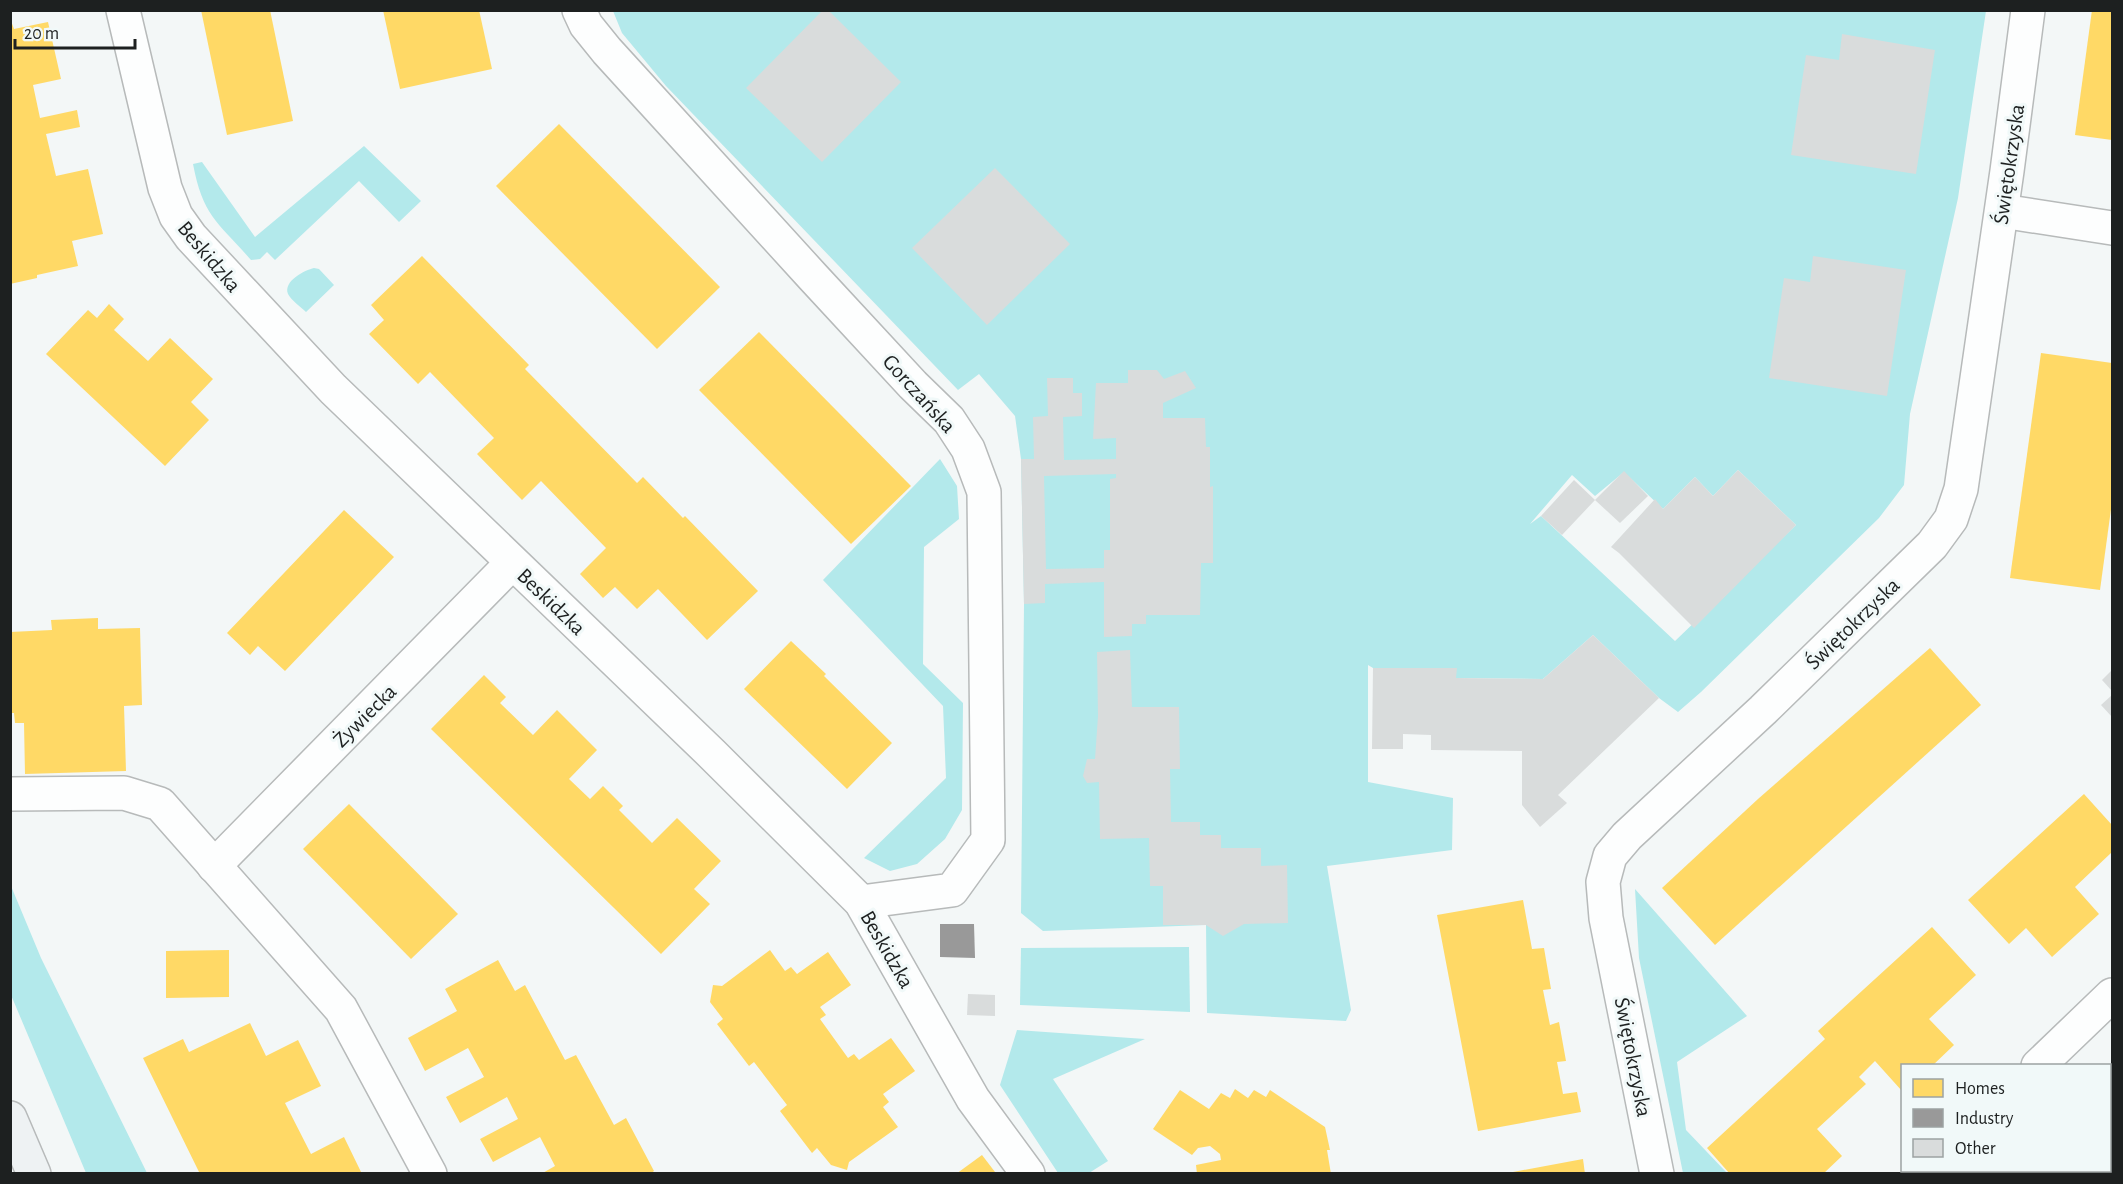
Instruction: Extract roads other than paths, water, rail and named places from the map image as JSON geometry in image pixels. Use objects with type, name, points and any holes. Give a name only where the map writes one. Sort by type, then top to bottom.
[{"type":"street","name":"Beskidzka","points":[[123,10],[165,188],[176,216],[191,237],[333,389],[712,754],[861,902],[973,1099],[1028,1173]]},
{"type":"street","name":"Gorczańska","points":[[579,10],[586,25],[608,51],[828,294],[949,420],[968,449],[984,492],[988,840],[952,890],[861,902]]},
{"type":"street","name":"Świętokrzyska","points":[[1657,1173],[1606,918],[1603,882],[1610,856],[1627,836],[1763,710],[1932,545],[1951,519],[1961,489],[2028,10]]},
{"type":"street","points":[[2001,211],[2112,228]]},
{"type":"street","name":"Żywiecka","points":[[214,866],[512,563]]},
{"type":"street","points":[[10,794],[124,793],[160,804],[341,1009],[430,1173]]},
{"type":"street","points":[[2039,1064],[2112,995]]},
{"type":"street","points":[[10,1118],[34,1173]]}]
